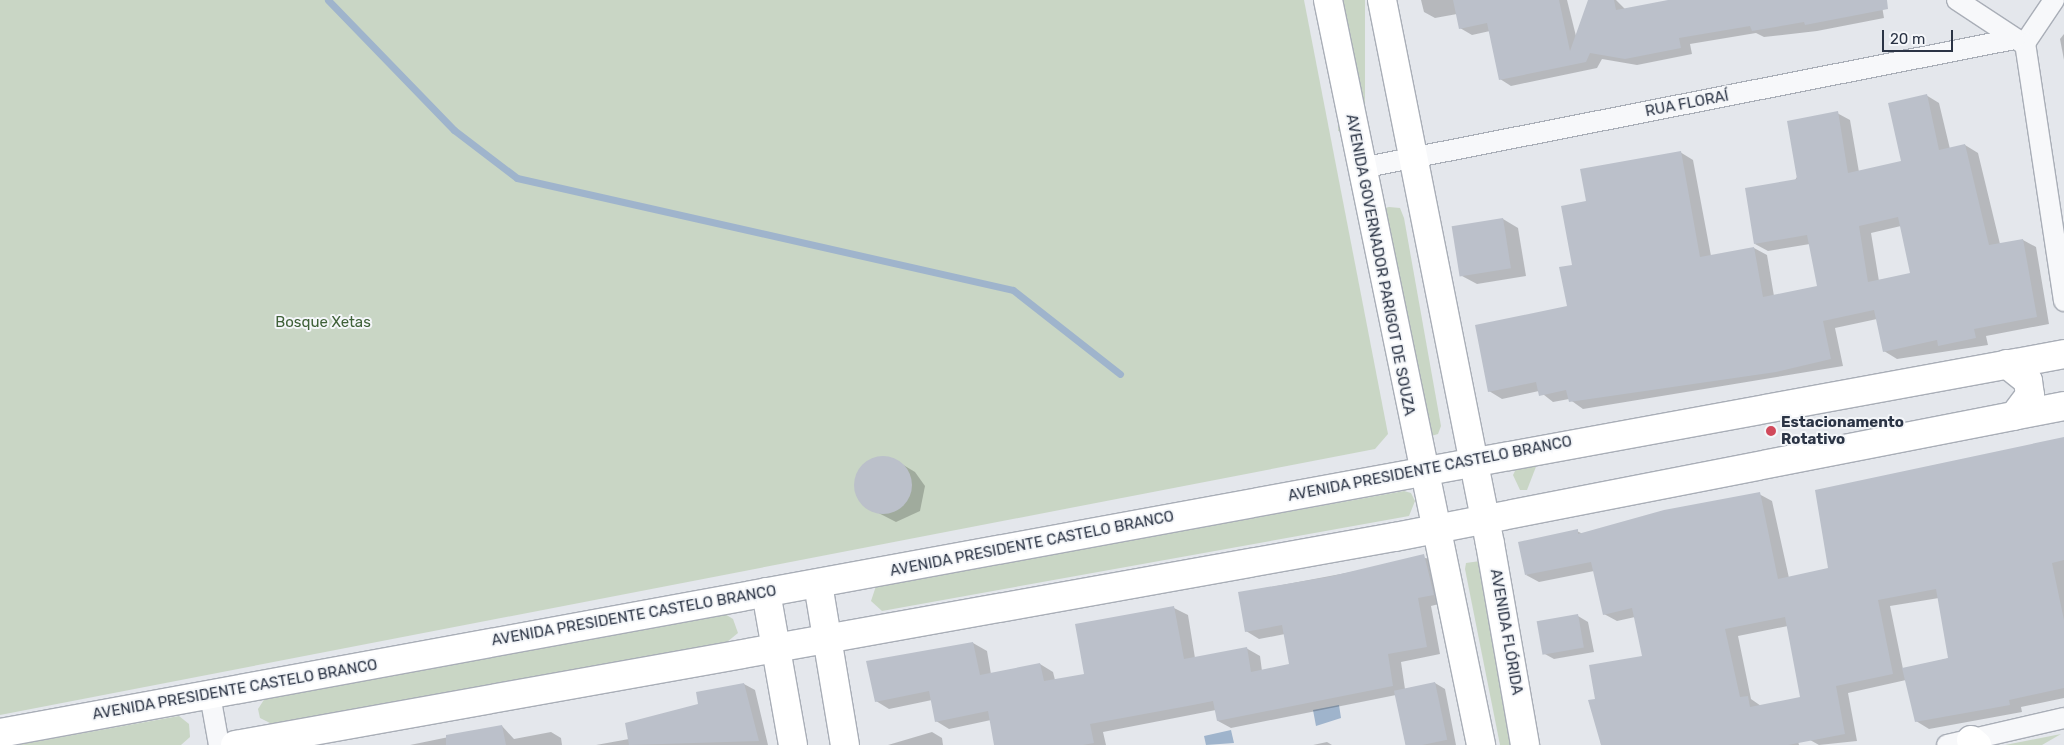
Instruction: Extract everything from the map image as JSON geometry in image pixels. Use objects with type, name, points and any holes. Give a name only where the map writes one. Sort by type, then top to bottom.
[{"type":"main road","name":"AVENIDA GOVERNADOR PARIGOT DE SOUZA","points":[[1328,0],[1434,529]]},
{"type":"main road","points":[[1382,0],[1485,519]]},
{"type":"main road","name":"AVENIDA PRESIDENTE CASTELO BRANCO","points":[[0,734],[766,592],[818,584],[1422,470],[2064,354]]},
{"type":"main road","points":[[2007,364],[2028,381],[2030,395],[2014,416]]},
{"type":"main road","points":[[235,745],[1434,529],[2064,406]]},
{"type":"main road","name":"AVENIDA FLÓRIDA","points":[[1485,519],[1525,745]]},
{"type":"main road","points":[[1434,529],[1481,745]]},
{"type":"main road","points":[[818,584],[845,745]]},
{"type":"main road","points":[[766,592],[774,649],[793,745]]},
{"type":"street","points":[[1957,0],[2020,41],[2064,301]]},
{"type":"street","points":[[2020,41],[2054,0]]},
{"type":"street","name":"RUA FLORAÍ","points":[[1361,168],[2020,41]]},
{"type":"street","points":[[210,694],[219,745]]},
{"type":"street","points":[[1965,743],[2064,718]]},
{"type":"green space","name":"Bosque Xetas","points":[[0,0],[1304,0],[1388,434],[1375,449],[0,715]]},
{"type":"green space","points":[[1338,0],[1365,0],[1365,131],[1338,131]]},
{"type":"green space","points":[[1389,207],[1400,208],[1404,218],[1441,426],[1438,434],[1428,437],[1381,209]]},
{"type":"green space","points":[[1539,459],[1527,490],[1520,490],[1513,475],[1518,465]]},
{"type":"green space","points":[[1404,491],[1411,493],[1415,501],[1409,516],[882,611],[871,601],[876,586]]},
{"type":"green space","points":[[1480,561],[1519,745],[1500,745],[1465,569],[1466,563]]},
{"type":"green space","points":[[725,614],[733,619],[738,633],[727,642],[276,726],[260,718],[258,709],[267,695]]},
{"type":"green space","points":[[179,716],[189,724],[190,737],[181,745],[17,745]]},
{"type":"green space","points":[[2061,734],[2042,745],[2005,745]]},
{"type":"water","points":[[1339,705],[1341,718],[1316,726],[1313,710]]},
{"type":"water","points":[[1231,730],[1234,743],[1206,745],[1204,736]]},
{"type":"building","points":[[1453,0],[1559,0],[1570,51],[1588,0],[1614,0],[1616,10],[1668,0],[1887,0],[1888,9],[1805,25],[1804,22],[1752,31],[1750,26],[1679,38],[1681,48],[1625,59],[1590,53],[1586,62],[1499,80],[1487,23],[1459,29]]},
{"type":"building","points":[[1927,94],[1939,150],[1965,144],[1989,245],[2023,239],[2037,317],[1974,329],[1976,338],[1938,346],[1937,340],[1883,352],[1874,310],[1823,321],[1831,359],[1776,372],[1569,402],[1566,390],[1539,396],[1536,382],[1488,392],[1475,325],[1567,306],[1559,267],[1572,265],[1561,206],[1586,201],[1580,169],[1681,151],[1700,257],[1754,247],[1763,297],[1817,286],[1807,235],[1754,244],[1745,188],[1797,179],[1787,121],[1838,111],[1848,173],[1901,161],[1888,103]],"holes":[[[1898,217],[1910,273],[1868,282],[1859,226]]]},
{"type":"building","points":[[1503,218],[1511,268],[1460,277],[1452,226]]},
{"type":"building","points":[[2064,437],[2064,560],[2052,563],[2064,620],[2064,688],[2009,700],[2010,705],[1915,722],[1902,668],[1948,658],[1936,589],[1878,600],[1893,674],[1836,686],[1845,734],[1788,745],[1601,745],[1588,700],[1595,699],[1589,665],[1642,656],[1632,608],[1603,615],[1591,562],[1525,575],[1518,542],[1578,529],[1578,534],[1664,510],[1760,492],[1778,579],[1828,568],[1815,490]],"holes":[[[1785,617],[1800,697],[1750,707],[1748,696],[1740,697],[1725,629]]]},
{"type":"building","points":[[883,456],[894,458],[907,469],[912,485],[910,496],[899,509],[883,514],[872,512],[859,501],[854,485],[856,474],[867,461]]},
{"type":"building","points":[[1424,554],[1434,595],[1418,598],[1427,647],[1388,654],[1393,686],[1217,721],[1213,701],[1090,724],[1094,743],[1083,745],[994,745],[988,711],[935,722],[929,691],[875,702],[866,661],[973,642],[980,675],[1040,663],[1044,681],[1084,674],[1075,624],[1174,606],[1184,659],[1247,647],[1251,672],[1289,664],[1282,625],[1245,632],[1238,592],[1328,577]]},
{"type":"building","points":[[1578,614],[1584,647],[1543,655],[1537,621]]},
{"type":"building","points":[[1435,682],[1447,740],[1422,745],[1405,745],[1394,691]]},
{"type":"building","points":[[744,683],[759,741],[629,745],[625,723],[698,704],[696,692]]},
{"type":"building","points":[[502,725],[506,745],[446,745],[446,735]]},
{"type":"waterway","points":[[328,0],[454,130],[517,178],[1013,290],[1120,374]]},
{"type":"place","name":"Estacionamento Rotativo","points":[[1771,431]]}]
